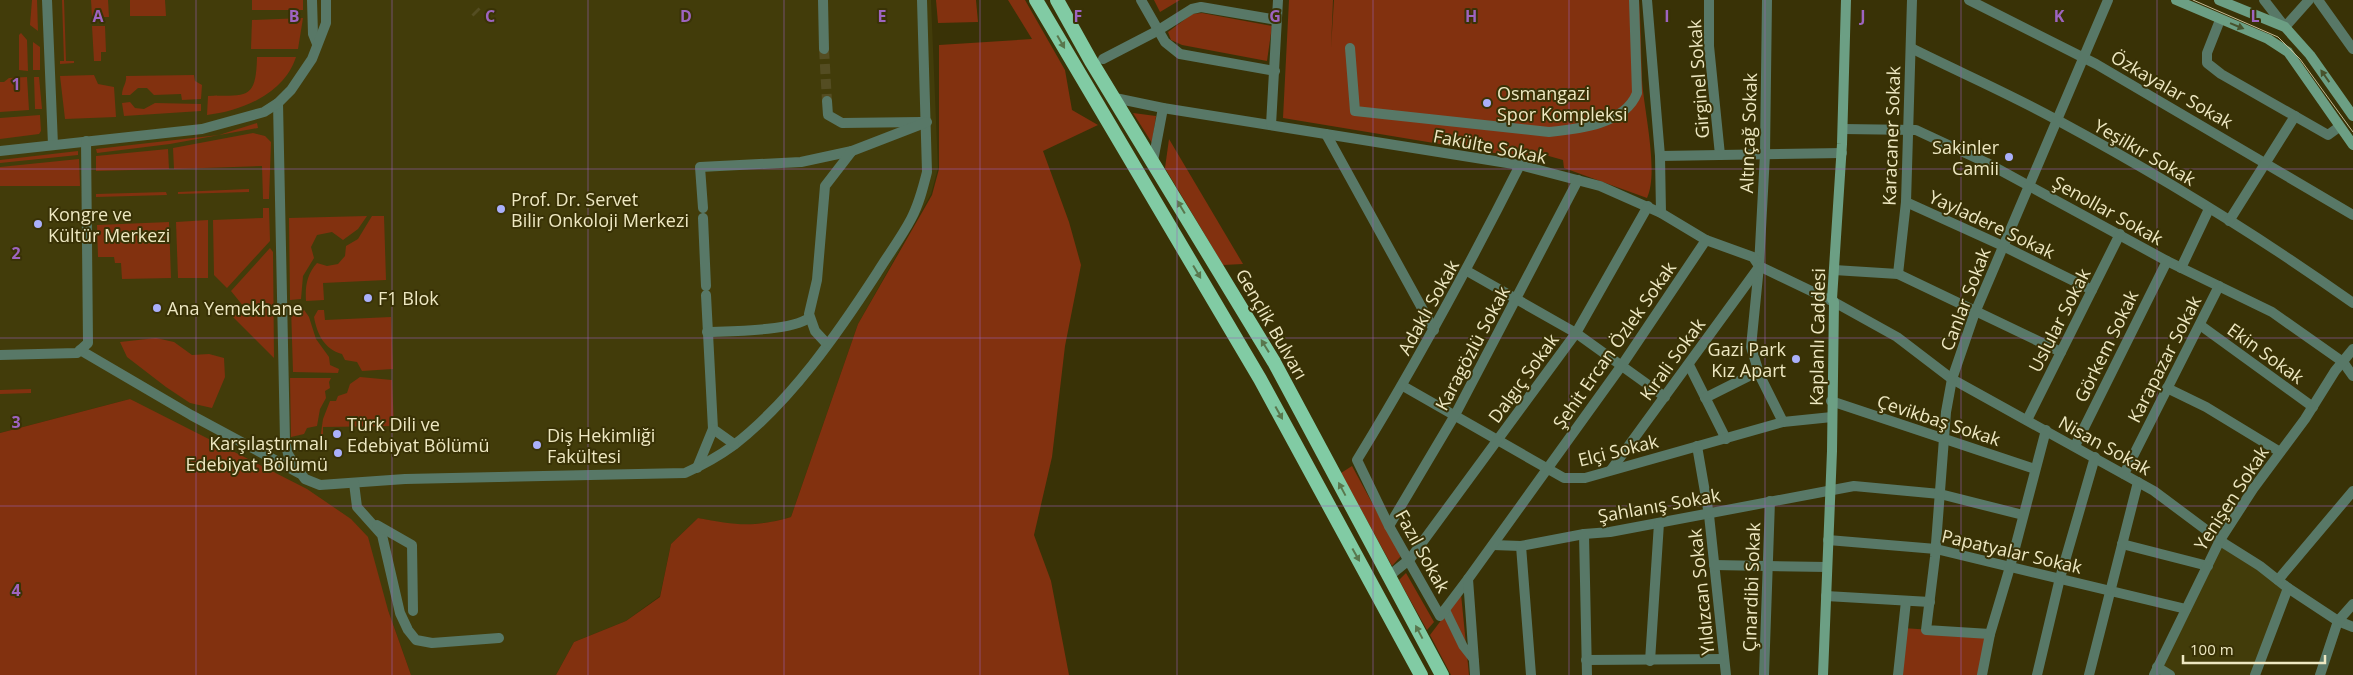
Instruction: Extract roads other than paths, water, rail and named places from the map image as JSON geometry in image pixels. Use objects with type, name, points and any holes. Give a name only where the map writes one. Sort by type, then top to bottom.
[{"type":"highway","points":[[1036,0],[1260,379],[1421,675]]},
{"type":"highway","name":"Gençlik Bulvarı","points":[[1057,0],[1274,362],[1442,675]]},
{"type":"main road","name":"Kaplanlı Caddesi","points":[[1823,675],[1832,417],[1834,302],[1832,299],[1842,153],[1846,0]]},
{"type":"main road","points":[[2176,0],[2268,39],[2288,52],[2353,146]]},
{"type":"main road","points":[[2219,0],[2285,27],[2310,55],[2353,116]]},
{"type":"street","points":[[47,0],[53,145]]},
{"type":"street","points":[[823,0],[824,49]]},
{"type":"street","points":[[80,350],[191,415],[320,485],[421,479],[685,473],[697,468],[734,444],[779,401],[827,344],[861,298],[911,218],[922,194],[927,172],[922,0]]},
{"type":"street","points":[[1141,0],[1157,31],[1165,42],[1180,54],[1275,71]]},
{"type":"street","points":[[1271,125],[1278,0]]},
{"type":"street","points":[[1350,48],[1355,111],[1549,132],[1580,129],[1606,120],[1633,103],[1637,93],[1634,0]]},
{"type":"street","points":[[1648,0],[1660,156],[1661,213]]},
{"type":"street","name":"Girginel Sokak","points":[[1709,0],[1709,46],[1720,155]]},
{"type":"street","name":"Altınçağ Sokak","points":[[1767,0],[1766,154],[1759,266],[1751,347],[1759,370],[1783,422]]},
{"type":"street","name":"Karacaner Sokak","points":[[1898,274],[1906,202],[1912,0]]},
{"type":"street","name":"Özkayalar Sokak","points":[[1969,0],[2084,58],[2166,103],[2353,215]]},
{"type":"street","name":"Canlar Sokak","points":[[1990,634],[1926,630],[1936,548],[1944,438],[1952,379],[1976,310],[2108,0]]},
{"type":"street","points":[[2264,0],[2285,27],[2309,0]]},
{"type":"street","points":[[2318,0],[2353,49]]},
{"type":"street","points":[[0,151],[202,129],[264,112],[278,103],[303,73],[317,44],[326,23],[326,4],[312,4],[313,34],[317,44]]},
{"type":"street","points":[[1103,59],[1157,31],[1192,4],[1277,20]]},
{"type":"street","points":[[2220,20],[2207,53],[2207,63],[2221,74],[2328,135],[2339,127]]},
{"type":"street","name":"Yeşilkır Sokak","points":[[1911,48],[2056,119],[2210,209],[2296,263],[2353,304]]},
{"type":"street","name":"Fakülte Sokak","points":[[1114,98],[1163,108],[1520,166],[1600,186],[1648,206],[1706,240],[1752,257],[1759,266],[1834,302]]},
{"type":"street","points":[[827,101],[828,115],[842,123],[927,122]]},
{"type":"street","points":[[278,103],[284,441],[288,454],[302,475]]},
{"type":"street","points":[[1153,162],[1163,108]]},
{"type":"street","points":[[2229,221],[2295,116]]},
{"type":"street","points":[[697,468],[713,429],[700,167],[801,162],[852,151],[927,122]]},
{"type":"street","name":"Şenollar Sokak","points":[[1843,129],[1916,130],[2029,185],[2167,261],[2272,312],[2342,362],[2353,376]]},
{"type":"street","points":[[1326,134],[1434,330]]},
{"type":"street","points":[[0,355],[77,353],[88,343],[86,141]]},
{"type":"street","points":[[827,344],[815,331],[809,318],[817,280],[825,186],[852,151]]},
{"type":"street","points":[[1660,156],[1842,153]]},
{"type":"street","name":"Adaklı Sokak","points":[[1357,460],[1403,386],[1467,271],[1520,166]]},
{"type":"street","name":"Karagözlü Sokak","points":[[1389,526],[1455,416],[1578,180]]},
{"type":"street","name":"Yayladere Sokak","points":[[1906,202],[2003,246],[2092,290]]},
{"type":"street","name":"Dalgıç Sokak","points":[[1389,576],[1410,559],[1576,333],[1648,206]]},
{"type":"street","points":[[2181,268],[2210,209]]},
{"type":"street","name":"Uslular Sokak","points":[[2027,420],[2120,234]]},
{"type":"street","name":"Şehit Ercan Özlek Sokak","points":[[1547,468],[1622,366],[1706,240]]},
{"type":"street","name":"Görkem Sokak","points":[[2075,446],[2167,261]]},
{"type":"street","name":"Kırali Sokak","points":[[1611,470],[1759,266]]},
{"type":"street","points":[[1834,270],[1898,274],[2061,352]]},
{"type":"street","points":[[1467,271],[1576,333],[1665,397]]},
{"type":"street","name":"Karapazar Sokak","points":[[2124,474],[2219,286]]},
{"type":"street","name":"Nisan Sokak","points":[[1834,302],[1897,337],[1952,379],[2154,491],[2288,588],[2338,621],[2353,627]]},
{"type":"street","points":[[707,332],[772,327],[798,323],[809,318]]},
{"type":"street","name":"Ekin Sokak","points":[[2200,325],[2313,407]]},
{"type":"street","name":"Yenişen Sokak","points":[[2156,671],[2220,540],[2353,348]]},
{"type":"street","points":[[1689,365],[1726,439]]},
{"type":"street","points":[[1705,398],[1759,370]]},
{"type":"street","name":"Elçi Sokak","points":[[1403,386],[1564,478],[1585,478],[1783,422],[1832,417]]},
{"type":"street","points":[[2168,388],[2206,407],[2280,452]]},
{"type":"street","name":"Çevikbaş Sokak","points":[[1831,401],[2035,469]]},
{"type":"street","points":[[713,429],[734,444]]},
{"type":"street","points":[[1982,675],[1990,634],[2010,567],[2046,430]]},
{"type":"street","name":"Yıldızcan Sokak","points":[[1698,446],[1709,515],[1726,675]]},
{"type":"street","points":[[2037,675],[2060,578],[2095,457]]},
{"type":"street","name":"Fazıl Sokak","points":[[1357,460],[1389,526],[1410,559],[1440,616],[1494,545]]},
{"type":"street","points":[[1494,545],[1547,468]]},
{"type":"street","points":[[2089,675],[2138,482]]},
{"type":"street","points":[[354,483],[358,507],[382,535],[400,613],[408,630],[416,640],[432,642],[499,638]]},
{"type":"street","name":"Şahlanış Sokak","points":[[1494,545],[1521,546],[1584,534],[1709,515],[1770,501],[1854,486],[1940,494],[2023,515]]},
{"type":"street","points":[[2278,580],[2353,491]]},
{"type":"street","name":"Çınardibi Sokak","points":[[1764,675],[1770,501]]},
{"type":"street","points":[[1650,661],[1659,523]]},
{"type":"street","points":[[374,524],[412,545],[413,611]]},
{"type":"street","points":[[1584,534],[1587,675]]},
{"type":"street","name":"Papatyalar Sokak","points":[[1828,540],[1936,548],[2186,608]]},
{"type":"street","points":[[2122,544],[2208,566]]},
{"type":"street","points":[[1521,546],[1531,675]]},
{"type":"street","points":[[1714,565],[1769,568],[1827,567]]},
{"type":"street","points":[[1468,579],[1475,675]]},
{"type":"street","points":[[2255,675],[2288,588]]},
{"type":"street","points":[[1826,596],[1930,602]]},
{"type":"street","points":[[1898,675],[1906,601]]},
{"type":"street","points":[[2320,675],[2338,621],[2353,604]]},
{"type":"street","points":[[1445,609],[1463,646],[1474,660]]},
{"type":"street","points":[[1586,660],[1724,660]]},
{"type":"street","points":[[2156,671],[2170,675]]},
{"type":"tunnel","points":[[824,49],[827,101]]},
{"type":"tram line","points":[[2193,0],[2278,37],[2300,59],[2353,132]]},
{"type":"place","name":"Osmangazi Spor Kompleksi","points":[[1487,103]]},
{"type":"place","name":"Sakinler Camii","points":[[2009,157]]},
{"type":"place","name":"Prof. Dr. Servet Bilir Onkoloji Merkezi","points":[[501,209]]},
{"type":"place","name":"Kongre ve Kültür Merkezi","points":[[38,224]]},
{"type":"place","name":"F1 Blok","points":[[368,298]]},
{"type":"place","name":"Ana Yemekhane","points":[[157,308]]},
{"type":"place","name":"Gazi Park Kız Apart","points":[[1796,359]]},
{"type":"place","name":"Türk Dili ve Edebiyat Bölümü","points":[[337,434]]},
{"type":"place","name":"Diş Hekimliği Fakültesi","points":[[537,445]]},
{"type":"place","name":"Karşılaştırmalı Edebiyat Bölümü","points":[[338,453]]}]
